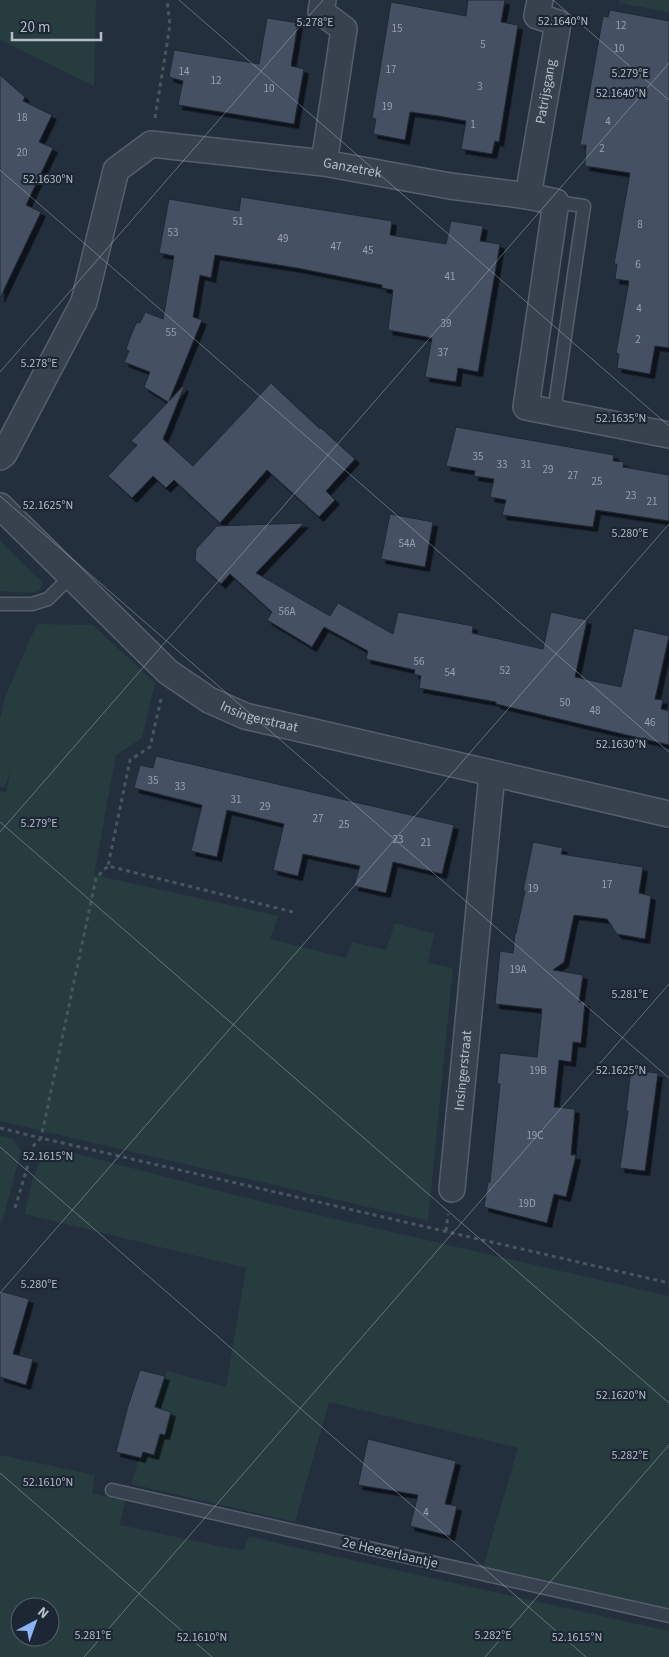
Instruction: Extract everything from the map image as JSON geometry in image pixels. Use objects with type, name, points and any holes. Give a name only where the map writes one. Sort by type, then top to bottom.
[{"type":"street","points":[[323,0],[321,12],[344,29],[324,163]]},
{"type":"street","name":"Patrijsgang","points":[[528,196],[558,23],[537,16],[540,0]]},
{"type":"street","name":"Ganzetrek","points":[[152,144],[324,163],[450,186],[528,196],[556,202],[526,406],[669,435]]},
{"type":"street","points":[[0,457],[4,454],[84,302],[116,170],[152,144]]},
{"type":"street","name":"Insingerstraat","points":[[0,506],[168,672],[209,700],[245,716],[669,814]]},
{"type":"street","name":"Insingerstraat","points":[[452,1189],[492,774]]},
{"type":"lane","points":[[0,604],[32,604],[48,599],[71,576]]},
{"type":"lane","name":"2e Heezerlaantje","points":[[112,1490],[669,1616]]},
{"type":"path","points":[[152,144],[170,25],[167,0]]},
{"type":"path","points":[[16,1208],[34,1145],[41,1138],[96,878],[108,866],[130,760],[150,747],[168,672]]},
{"type":"path","points":[[108,866],[293,912]]},
{"type":"path","points":[[0,1128],[669,1283]]},
{"type":"green space","points":[[0,0],[96,0],[94,86],[0,40]]},
{"type":"green space","points":[[619,0],[669,0],[669,12],[619,3]]},
{"type":"green space","points":[[0,541],[41,581],[43,584],[39,591],[29,593],[0,591]]},
{"type":"green space","points":[[37,624],[93,625],[155,683],[142,738],[116,755],[94,875],[278,916],[270,939],[346,958],[352,942],[386,950],[395,923],[434,934],[428,963],[453,968],[428,1221],[0,1121],[0,791],[6,792],[12,766],[5,787],[0,787],[0,719],[5,697]]},
{"type":"green space","points":[[0,1136],[12,1138],[21,1151],[3,1219],[0,1224]]},
{"type":"green space","points":[[63,1150],[258,1201],[669,1296],[669,1608],[483,1567],[518,1448],[329,1402],[295,1522],[131,1484],[167,1371],[226,1387],[246,1268],[25,1214],[32,1181],[42,1154]]},
{"type":"green space","points":[[0,1455],[95,1475],[92,1493],[125,1501],[120,1525],[243,1551],[249,1536],[669,1631],[669,1657],[0,1657]]},
{"type":"building","points":[[468,0],[505,0],[501,22],[518,25],[499,142],[495,141],[492,154],[461,149],[466,121],[439,116],[410,112],[405,140],[373,134],[376,119],[372,118],[391,2],[466,16]]},
{"type":"building","points":[[610,10],[669,21],[669,348],[655,346],[650,374],[617,368],[619,354],[616,353],[629,281],[615,279],[617,264],[614,264],[630,173],[585,166],[586,145],[580,145],[603,16],[608,17]]},
{"type":"building","points":[[267,18],[298,23],[291,66],[304,69],[294,124],[178,105],[183,81],[169,77],[174,50],[259,64]]},
{"type":"building","points":[[0,75],[25,97],[23,101],[52,115],[39,142],[53,148],[26,205],[41,212],[0,298]]},
{"type":"building","points":[[241,197],[392,221],[390,235],[446,244],[451,221],[483,226],[480,241],[500,244],[478,372],[458,368],[456,382],[425,377],[432,338],[388,330],[393,290],[382,288],[382,285],[297,268],[215,255],[211,278],[200,275],[193,317],[202,320],[169,401],[184,387],[163,439],[193,466],[271,383],[355,459],[326,491],[335,500],[319,517],[267,470],[220,523],[174,480],[166,488],[153,476],[132,498],[108,476],[137,445],[131,441],[168,402],[144,387],[150,372],[124,362],[129,351],[126,349],[131,335],[137,322],[140,323],[145,312],[163,319],[174,256],[159,253],[169,199],[239,211]]},
{"type":"building","points":[[456,427],[614,455],[613,461],[624,462],[623,467],[669,475],[669,521],[596,510],[593,527],[502,515],[506,500],[490,497],[494,479],[474,476],[475,471],[446,466]]},
{"type":"building","points":[[390,514],[433,522],[425,567],[381,559]]},
{"type":"building","points":[[304,523],[256,573],[330,616],[338,603],[393,634],[398,612],[473,626],[472,633],[543,649],[551,612],[587,620],[575,677],[621,687],[634,628],[669,636],[655,699],[663,700],[661,709],[669,711],[669,745],[496,704],[496,702],[419,688],[421,676],[414,674],[415,670],[366,659],[368,651],[324,627],[312,647],[267,620],[272,612],[230,574],[221,584],[195,560],[196,549],[217,526]]},
{"type":"building","points":[[156,756],[454,825],[442,874],[393,862],[386,893],[354,886],[360,866],[303,854],[298,876],[273,870],[284,824],[227,810],[217,857],[191,851],[202,805],[134,788],[140,765],[153,768]]},
{"type":"building","points":[[533,842],[563,848],[561,854],[643,867],[639,893],[651,896],[645,939],[617,934],[607,919],[574,915],[564,962],[553,970],[583,975],[579,1002],[585,1002],[581,1043],[573,1042],[571,1062],[559,1060],[554,1107],[575,1109],[571,1155],[576,1155],[566,1197],[554,1194],[547,1223],[484,1207],[488,1182],[490,1182],[500,1084],[497,1084],[500,1053],[537,1057],[542,1009],[495,1004],[500,951],[513,953],[515,933],[525,891],[523,891]]},
{"type":"building","points":[[631,1070],[658,1073],[645,1171],[620,1168],[628,1111],[626,1110]]},
{"type":"building","points":[[0,1291],[29,1299],[13,1354],[33,1359],[26,1385],[0,1377]]},
{"type":"building","points":[[140,1370],[165,1376],[155,1407],[171,1412],[165,1435],[160,1434],[154,1455],[143,1452],[141,1458],[116,1452]]},
{"type":"building","points":[[368,1439],[456,1461],[445,1504],[457,1506],[450,1536],[410,1526],[418,1495],[358,1485]]}]
